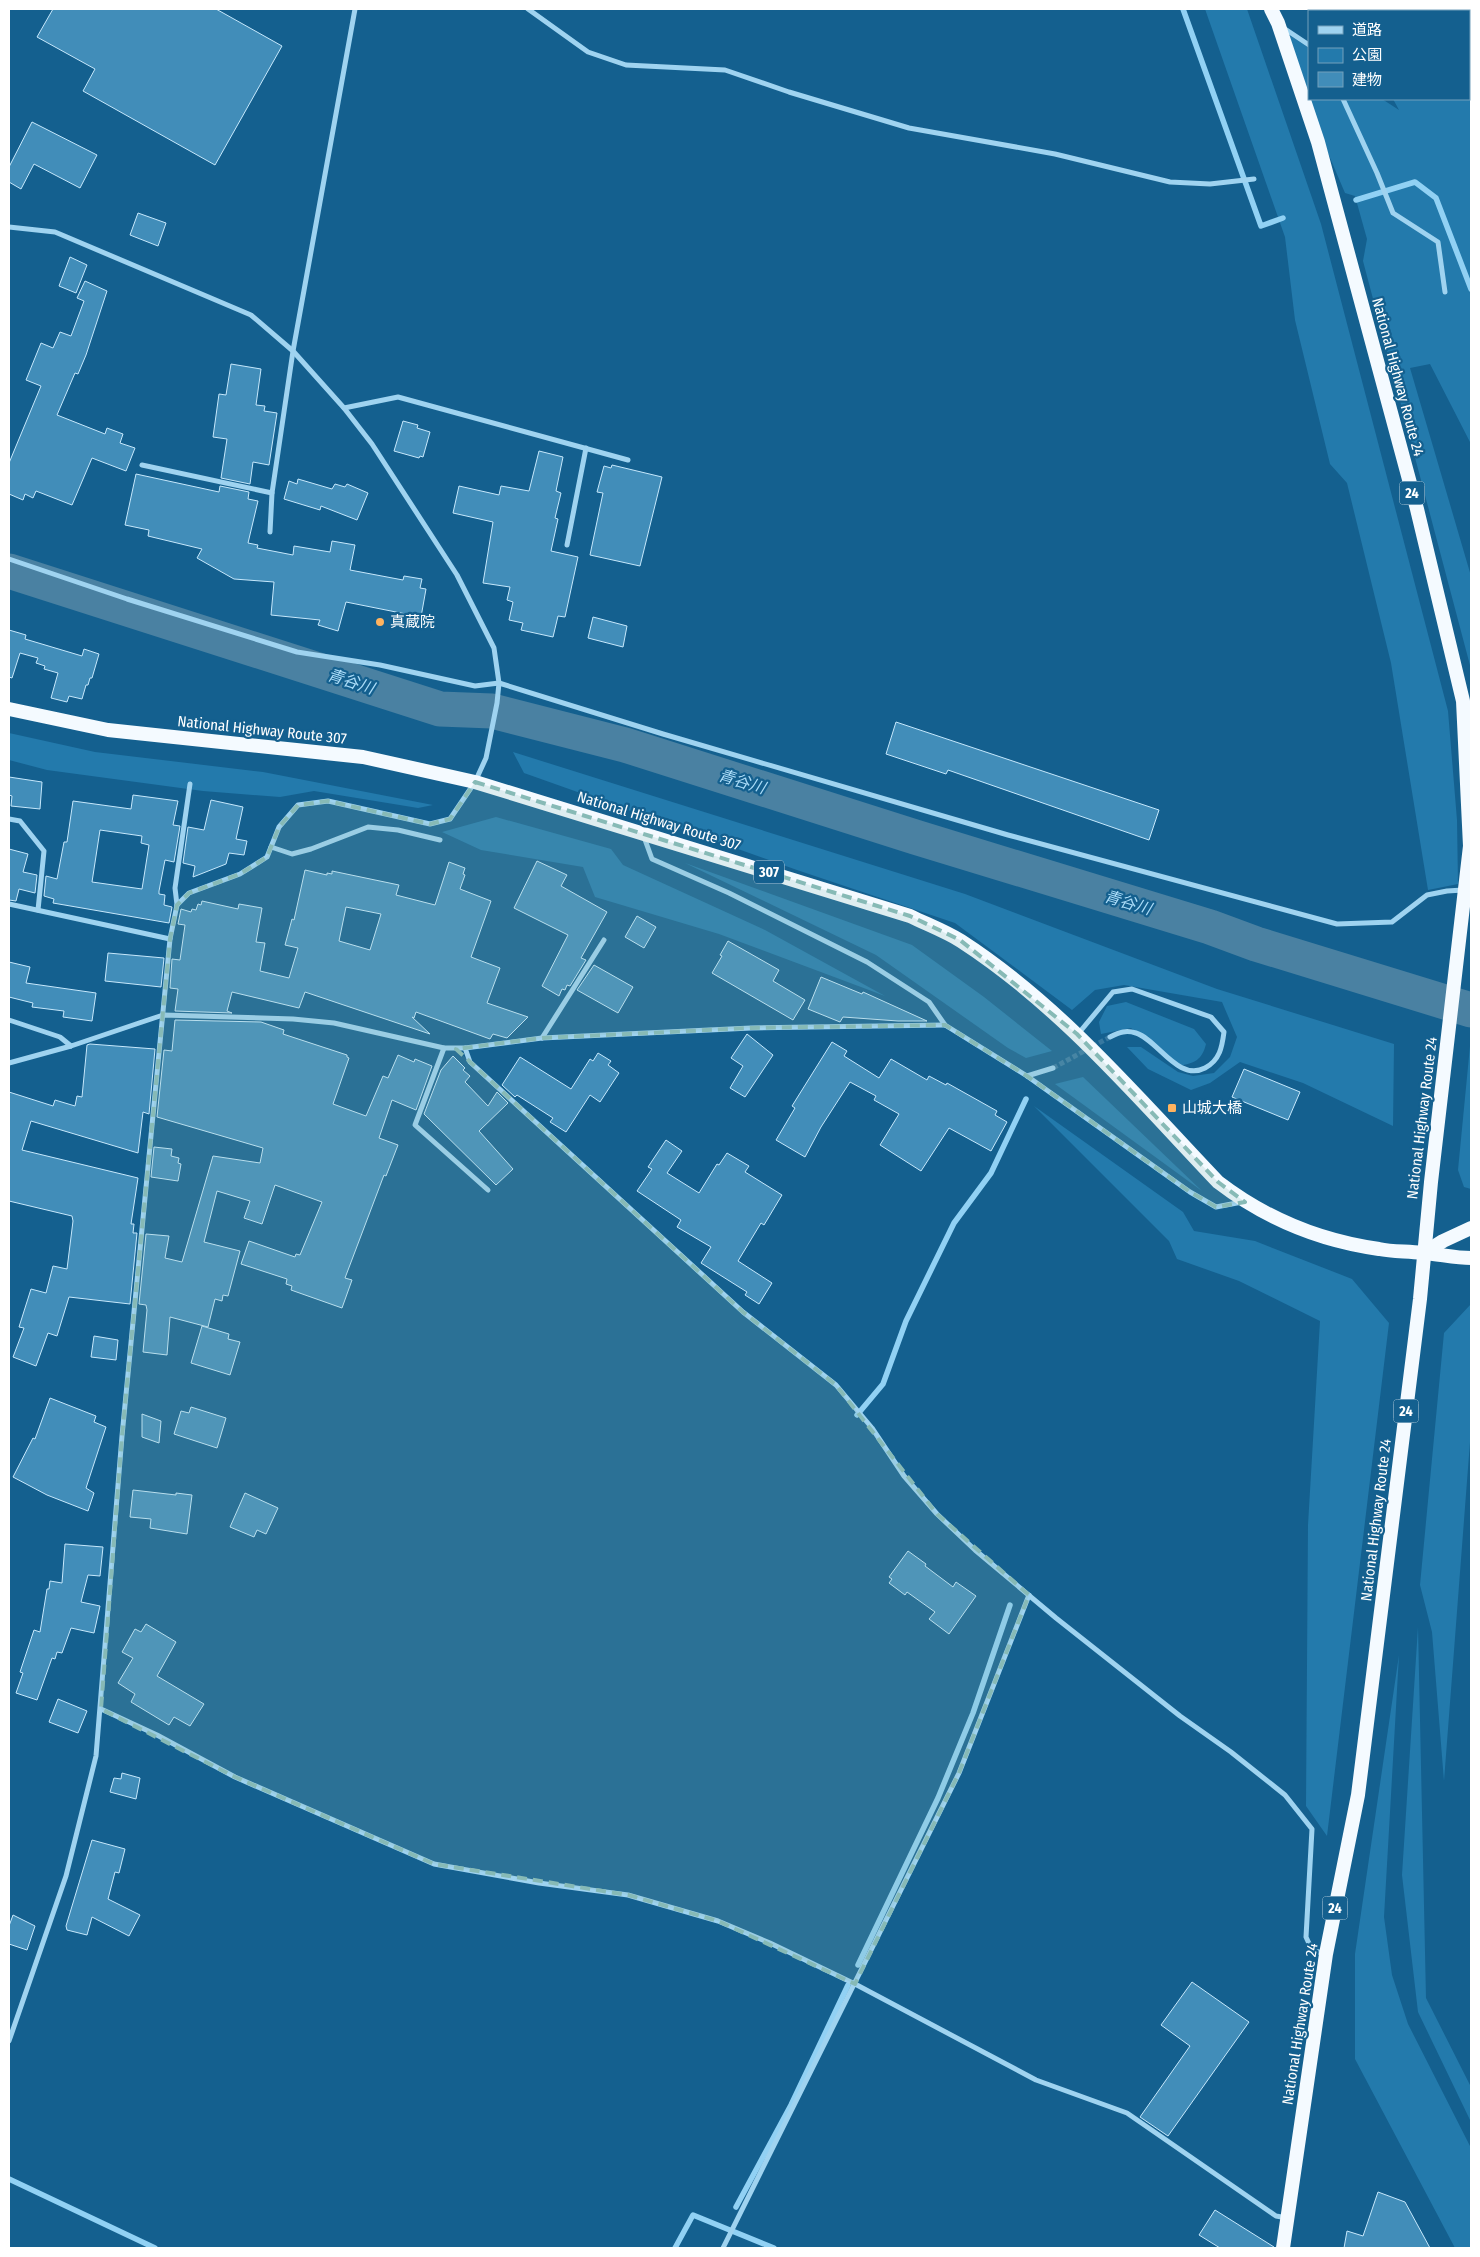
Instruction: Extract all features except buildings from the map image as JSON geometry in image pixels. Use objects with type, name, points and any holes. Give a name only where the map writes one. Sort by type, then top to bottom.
[{"type":"highway","name":"National Highway Route 24","points":[[1270,9],[1278,24],[1318,142],[1417,510],[1463,702],[1470,846],[1419,1308],[1358,1794],[1326,1954],[1283,2248]]},
{"type":"highway","name":"National Highway Route 307","points":[[9,709],[108,730],[363,757],[475,782],[910,916],[960,940],[1020,984],[1078,1034],[1218,1182],[1244,1202],[1286,1222],[1330,1239],[1380,1250],[1424,1253],[1446,1258],[1471,1258]]},
{"type":"highway","points":[[1424,1253],[1468,1229]]},
{"type":"street","points":[[270,532],[272,493],[293,351],[355,9]]},
{"type":"street","points":[[528,9],[588,52],[626,65],[725,70],[789,92],[909,128],[1055,154],[1170,182],[1210,184],[1254,179]]},
{"type":"street","points":[[1278,24],[1308,44]]},
{"type":"street","points":[[1343,100],[1393,212],[1438,242],[1445,292]]},
{"type":"street","points":[[9,228],[55,232],[252,315],[293,351],[344,408],[372,444],[457,575],[494,648],[499,682],[497,703],[486,758],[475,782],[450,819],[430,824],[328,801],[298,805],[280,827],[267,857],[240,874],[189,893],[177,905]]},
{"type":"street","points":[[344,408],[398,397],[628,460]]},
{"type":"street","points":[[567,545],[586,448]]},
{"type":"street","points":[[142,465],[272,493]]},
{"type":"street","points":[[9,558],[127,600],[297,652],[380,665],[475,686],[499,682],[663,734],[1008,835],[1337,924],[1392,922],[1427,895],[1466,890]]},
{"type":"street","points":[[9,2041],[66,1876],[96,1756],[102,1709],[122,1436],[170,939],[177,905],[175,888],[190,784]]},
{"type":"street","points":[[9,819],[20,822],[44,851],[38,910]]},
{"type":"street","points":[[271,847],[292,854],[311,849],[368,827],[398,830],[440,840]]},
{"type":"street","points":[[641,833],[647,842],[652,859],[729,893],[867,962],[929,1002],[946,1025],[1027,1076],[1190,1192],[1216,1207],[1244,1202]]},
{"type":"street","points":[[9,904],[170,939]]},
{"type":"street","points":[[542,1038],[604,940]]},
{"type":"street","points":[[1078,1034],[1113,992],[1132,989],[1211,1017],[1224,1032],[1222,1049],[1213,1064],[1199,1071],[1181,1068],[1138,1033],[1123,1030],[1110,1037]]},
{"type":"street","points":[[9,1063],[71,1046],[163,1015],[293,1018],[334,1023],[444,1048],[465,1048],[542,1038],[751,1028],[946,1025]]},
{"type":"street","points":[[9,1020],[60,1037],[71,1046]]},
{"type":"street","points":[[444,1048],[415,1126],[488,1190]]},
{"type":"street","points":[[465,1048],[470,1062],[743,1312],[836,1385],[872,1428],[904,1476],[937,1514],[975,1550],[1028,1595],[1180,1716],[1231,1752],[1286,1795],[1312,1829],[1306,1937],[1312,1950],[1326,1954]]},
{"type":"street","points":[[1027,1076],[1053,1068]]},
{"type":"street","points":[[723,2248],[959,1774],[1028,1595]]},
{"type":"street","points":[[102,1709],[157,1735],[235,1777],[434,1864],[628,1895],[718,1922],[855,1984],[1036,2080],[1127,2113],[1276,2216],[1288,2219]]},
{"type":"highlighted area","points":[[475,782],[910,916],[960,940],[1077,1034],[1218,1182],[1245,1202],[1216,1207],[1190,1192],[1027,1076],[945,1025],[751,1028],[542,1038],[456,1049],[743,1312],[836,1385],[937,1514],[1029,1595],[959,1773],[855,1984],[718,1921],[628,1895],[434,1864],[235,1777],[101,1709],[122,1436],[170,939],[177,905],[189,893],[240,874],[267,857],[279,827],[298,805],[328,801],[430,824],[450,819]]},
{"type":"green space","points":[[1205,9],[1247,9],[1321,224],[1448,711],[1457,820],[1458,884],[1428,890],[1391,663],[1347,483],[1330,464],[1295,320],[1285,237]]},
{"type":"green space","points":[[1471,9],[1471,444],[1430,364],[1410,368],[1471,576],[1471,669],[1363,261],[1367,239],[1355,196],[1345,193],[1273,24],[1308,47],[1308,100],[1384,100],[1399,110],[1394,100],[1470,100],[1470,10],[1340,10]]},
{"type":"green space","points":[[9,733],[95,752],[263,772],[433,805],[418,808],[314,791],[280,797],[203,791],[47,770],[9,760]]},
{"type":"green space","points":[[513,752],[965,894],[1217,989],[1394,1044],[1393,1126],[1303,1083],[1240,1062],[1210,1083],[1191,1090],[1148,1069],[1127,1047],[1141,1047],[1178,1072],[1193,1076],[1214,1073],[1230,1057],[1237,1037],[1222,1002],[1124,985],[1095,990],[1072,1010],[955,923],[797,870],[524,773]]},
{"type":"green space","points":[[496,817],[611,849],[623,865],[765,930],[885,996],[719,934],[595,897],[583,867],[481,850],[442,832]]},
{"type":"green space","points":[[685,863],[912,945],[984,997],[1052,1051],[1026,1058],[1008,1048],[876,955]]},
{"type":"green space","points":[[1126,1002],[1194,1029],[1206,1044],[1200,1057],[1194,1062],[1179,1066],[1131,1028],[1101,1034],[1099,1022],[1107,1006]]},
{"type":"green space","points":[[1471,1036],[1471,1189],[1464,1187],[1458,1170]]},
{"type":"green space","points":[[1083,1077],[1202,1191],[1055,1084]]},
{"type":"green space","points":[[1034,1106],[1183,1212],[1194,1231],[1255,1241],[1352,1279],[1389,1323],[1327,1836],[1306,1806],[1308,1525],[1320,1321],[1239,1281],[1177,1259],[1169,1241]]},
{"type":"green space","points":[[1471,1304],[1471,1429],[1444,1781],[1432,1632],[1420,1585],[1444,1333]]},
{"type":"green space","points":[[1418,1627],[1426,1998],[1471,2087],[1471,2122],[1418,2012],[1402,1875]]},
{"type":"green space","points":[[1399,1655],[1384,1917],[1392,1975],[1408,2024],[1471,2148],[1471,2248],[1455,2248],[1355,2059],[1355,1954]]},
{"type":"waterway","points":[[1183,9],[1261,226],[1283,218]]},
{"type":"waterway","points":[[1356,200],[1415,182],[1436,198],[1471,289]]},
{"type":"waterway","name":"青谷川","points":[[9,571],[440,709],[492,711],[625,745],[1471,1010]]},
{"type":"waterway","points":[[857,1415],[883,1384],[906,1321],[954,1223],[991,1173],[1026,1099]]},
{"type":"waterway","points":[[858,1965],[938,1798],[973,1713],[1010,1605]]},
{"type":"waterway","points":[[736,2207],[791,2105],[848,1985]]},
{"type":"waterway","points":[[9,2179],[155,2248]]},
{"type":"waterway","points":[[675,2248],[693,2215],[774,2248]]},
{"type":"tunnel","points":[[1053,1068],[1110,1037]]},
{"type":"place","name":"真蔵院","points":[[380,622]]},
{"type":"place","name":"山城大橋","points":[[1172,1108]]}]
